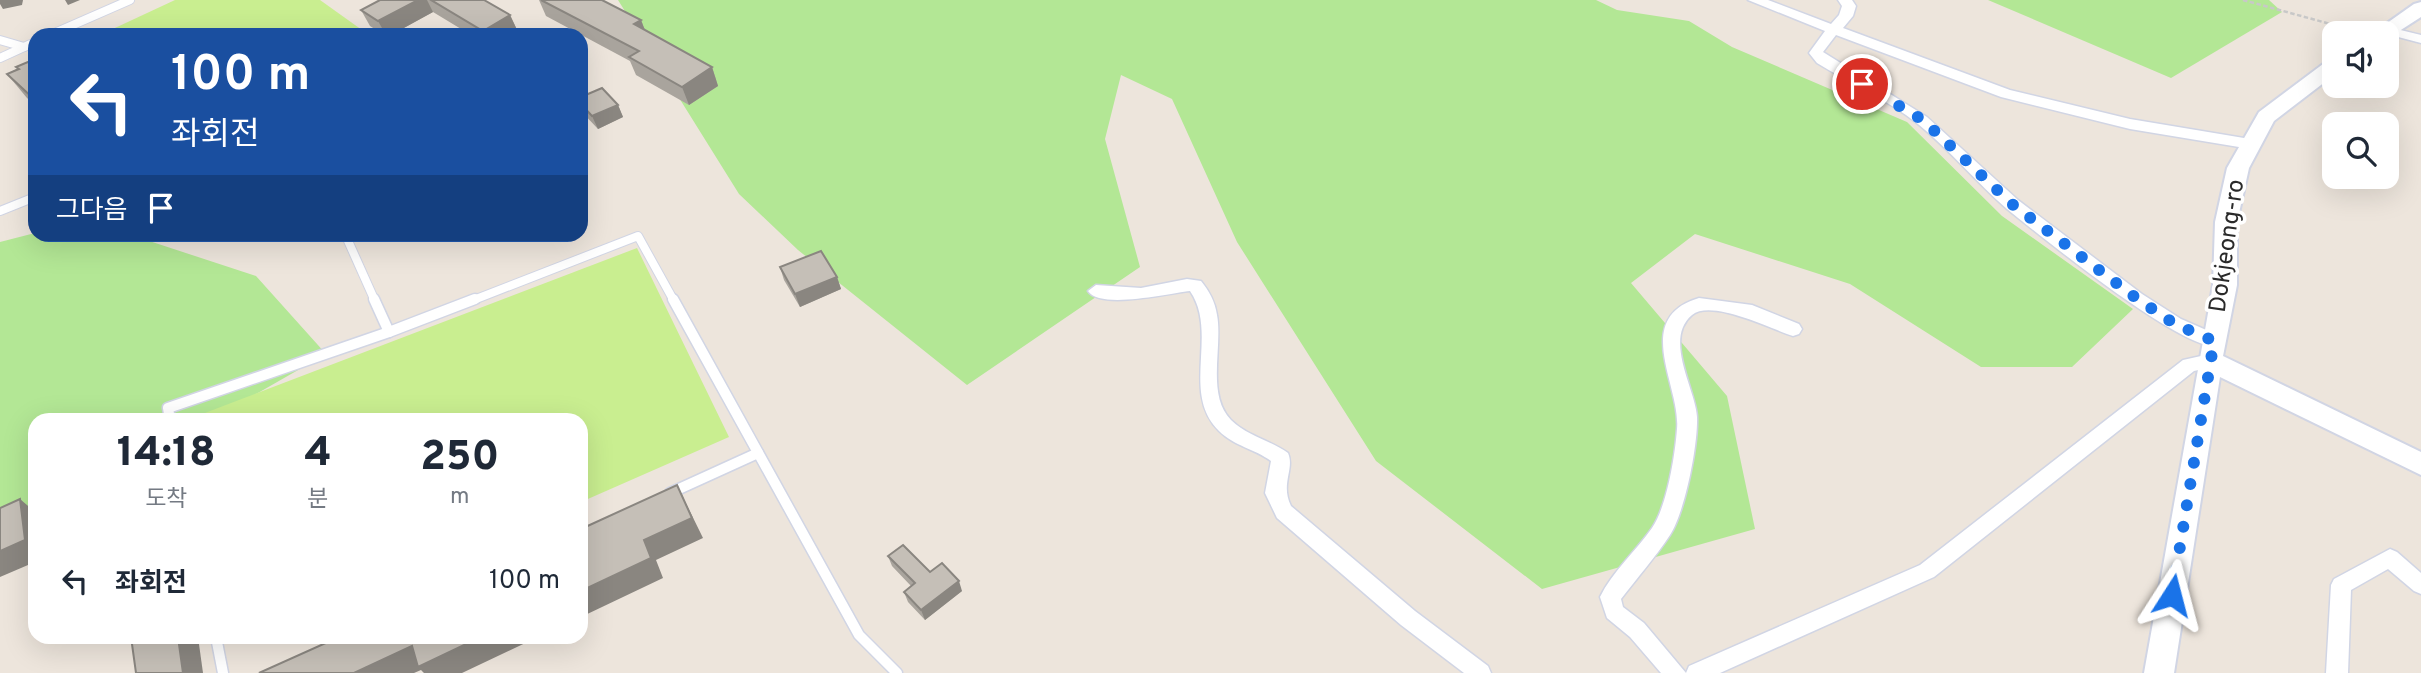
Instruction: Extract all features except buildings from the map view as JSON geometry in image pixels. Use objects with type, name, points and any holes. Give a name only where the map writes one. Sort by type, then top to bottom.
[{"type":"street","points":[[1755,0],[2031,101],[2130,124],[2251,145]]},
{"type":"street","points":[[1845,0],[1849,6],[1846,16],[1818,47],[1816,53],[1822,60],[1923,120],[2012,204],[2136,298],[2212,351],[2421,464]]},
{"type":"street","points":[[2399,23],[2421,8]]},
{"type":"street","points":[[2399,35],[2421,39]]},
{"type":"street","name":"Dokjeong-ro","points":[[2159,673],[2225,285],[2226,222],[2238,168],[2266,117],[2322,74]]},
{"type":"street","points":[[1096,291],[1141,294],[1195,285],[1202,292],[1210,334],[1209,400],[1219,419],[1242,440],[1281,458],[1275,493],[1284,512],[1408,618],[1480,673]]},
{"type":"street","points":[[1675,673],[1637,630],[1614,612],[1610,597],[1663,529],[1684,463],[1688,414],[1672,362],[1674,326],[1685,311],[1699,304],[1752,311],[1793,328]]},
{"type":"street","points":[[1697,673],[1927,571],[2189,365],[2212,351]]},
{"type":"street","points":[[2337,673],[2341,585],[2390,558],[2421,585]]},
{"type":"lane","points":[[71,28],[130,0]]},
{"type":"lane","points":[[0,40],[24,47]]},
{"type":"lane","points":[[0,58],[28,45]]},
{"type":"lane","points":[[0,211],[28,200]]},
{"type":"lane","points":[[169,413],[168,408],[389,332],[638,236],[859,635],[897,673]]},
{"type":"lane","points":[[349,242],[389,332]]},
{"type":"lane","points":[[657,499],[758,453]]},
{"type":"lane","points":[[217,644],[223,673]]},
{"type":"path","points":[[2243,0],[2322,22]]},
{"type":"green space","points":[[175,0],[320,0],[359,28],[115,28]]},
{"type":"green space","points":[[618,0],[1596,0],[1617,10],[1689,21],[1732,47],[1907,122],[2002,216],[2133,309],[2072,367],[1981,367],[1850,284],[1695,234],[1631,283],[1727,396],[1755,529],[1542,589],[1376,461],[1237,242],[1172,99],[1121,75],[1105,139],[1140,267],[967,385],[798,250],[739,194]]},
{"type":"green space","points":[[1988,0],[2269,0],[2282,12],[2171,78]]},
{"type":"green space","points":[[28,235],[28,242],[152,242],[256,276],[326,354],[223,413],[28,413],[28,526],[0,542],[0,242]]},
{"type":"green space","points":[[637,248],[729,437],[588,499],[588,413],[205,413]]},
{"type":"route","points":[[1862,84],[1923,120],[2012,204],[2136,298],[2175,324],[2214,341],[2172,595]]}]
